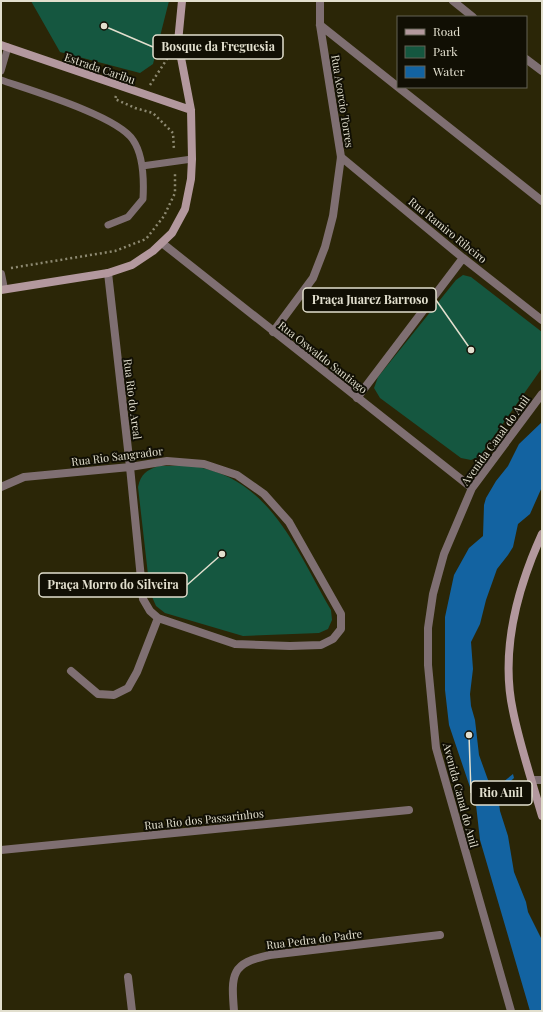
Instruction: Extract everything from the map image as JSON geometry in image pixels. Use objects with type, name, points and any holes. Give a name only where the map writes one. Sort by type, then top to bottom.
[{"type":"street","points":[[1,274],[2,289],[108,273],[132,265],[153,252],[172,233],[185,209],[191,179],[192,160],[191,110],[178,42],[182,1]]},
{"type":"street","name":"Rua Acorcio Torres","points":[[273,332],[312,278],[325,247],[333,216],[341,157],[320,25],[320,1]]},
{"type":"street","points":[[453,1],[472,16]]},
{"type":"street","points":[[320,25],[397,86]]},
{"type":"street","name":"Estrada Caribu","points":[[4,46],[191,110]]},
{"type":"street","points":[[527,60],[542,72]]},
{"type":"street","points":[[399,88],[542,201]]},
{"type":"street","name":"Rua Ramiro Ribeiro","points":[[341,157],[463,258],[542,320]]},
{"type":"street","name":"Rua Oswaldo Santiago","points":[[162,243],[472,488]]},
{"type":"street","points":[[357,398],[463,258]]},
{"type":"street","name":"Rua Rio do Areal","points":[[108,273],[143,599],[150,611],[158,618]]},
{"type":"street","name":"Avenida Canal do Anil","points":[[511,1011],[436,748],[430,703],[428,628],[432,594],[444,554],[472,488],[542,394]]},
{"type":"street","name":"Rua Rio Sangrador","points":[[1,487],[24,477],[130,467],[167,461],[204,464],[236,475],[264,494],[289,522],[341,614],[341,629],[333,639],[321,645],[290,646],[235,644],[158,618]]},
{"type":"street","points":[[542,534],[529,562],[517,602],[510,634],[508,673],[513,710],[542,816]]},
{"type":"street","points":[[71,670],[98,694],[114,695],[128,688],[137,672],[158,618]]},
{"type":"street","points":[[532,780],[542,780]]},
{"type":"street","name":"Rua Rio dos Passarinhos","points":[[1,850],[409,810]]},
{"type":"street","name":"Rua Pedra do Padre","points":[[234,1011],[231,983],[237,969],[250,959],[270,955],[440,935]]},
{"type":"street","points":[[128,977],[132,1011]]},
{"type":"lane","points":[[1,71],[4,46]]},
{"type":"lane","points":[[1,80],[113,122],[124,129],[133,139],[140,153],[143,199],[128,217],[108,225]]},
{"type":"lane","points":[[142,166],[192,160]]},
{"type":"green space","points":[[31,1],[169,1],[153,64],[140,73],[60,52]]},
{"type":"green space","points":[[463,275],[471,277],[542,332],[542,368],[480,456],[471,460],[461,458],[380,398],[374,388],[378,377],[456,280]]},
{"type":"green space","points":[[159,466],[198,467],[224,475],[245,487],[264,503],[280,522],[331,610],[332,620],[328,629],[319,633],[243,636],[165,613],[156,606],[150,592],[138,487],[145,473]]},
{"type":"water","points":[[542,422],[542,487],[530,514],[518,524],[513,547],[497,569],[486,600],[480,624],[471,642],[473,669],[470,694],[479,755],[492,791],[513,774],[514,778],[500,791],[498,796],[500,811],[508,836],[514,872],[526,902],[528,912],[542,940],[542,1011],[530,1011],[480,840],[476,805],[449,725],[445,690],[445,617],[454,575],[469,548],[483,536],[484,505],[486,498],[496,481],[508,466],[519,444]]},
{"type":"place","name":"Bosque da Freguesia","points":[[104,26]]},
{"type":"place","name":"Praça Juarez Barroso","points":[[471,350]]},
{"type":"place","name":"Praça Morro do Silveira","points":[[222,554]]},
{"type":"place","name":"Rio Anil","points":[[469,735]]}]
